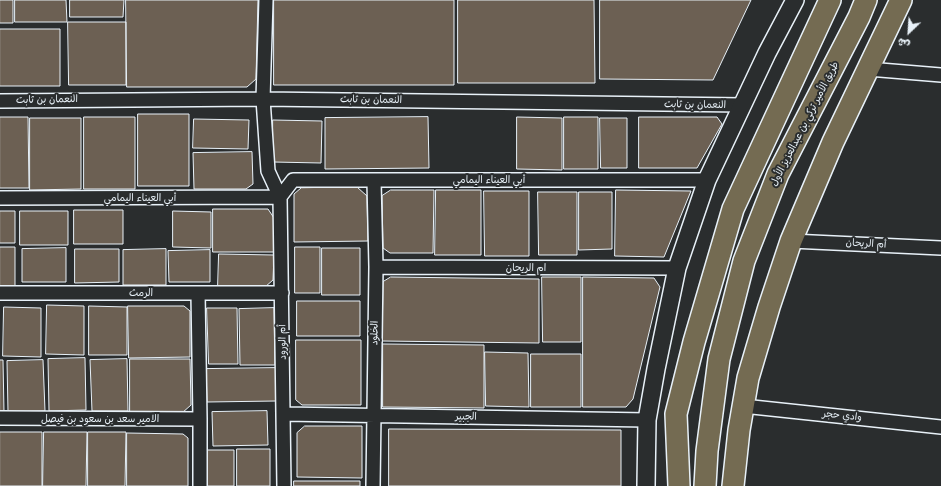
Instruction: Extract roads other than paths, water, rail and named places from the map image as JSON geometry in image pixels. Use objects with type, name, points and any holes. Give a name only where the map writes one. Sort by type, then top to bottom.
[{"type":"main road","points":[[667,486],[676,414],[694,342],[733,209],[830,0]]},
{"type":"main road","points":[[733,486],[748,378],[769,307],[791,241],[833,142],[901,0]]},
{"type":"main road","name":"طريق الأمير تركي بن عبدالعزيز الأول","points":[[705,486],[707,451],[719,360],[744,261],[778,174],[864,6]]},
{"type":"main road","points":[[716,486],[719,360]]},
{"type":"main road","points":[[676,414],[679,486]]},
{"type":"street","points":[[266,0],[263,99],[268,171],[280,198]]},
{"type":"street","points":[[646,486],[647,420],[677,268],[707,180],[768,52],[795,0]]},
{"type":"street","points":[[868,69],[941,76]]},
{"type":"street","name":"النعمان بن ثابت","points":[[0,101],[263,99],[743,105]]},
{"type":"street","name":"أبي العيناء اليمامي","points":[[0,198],[280,198],[293,180],[707,180]]},
{"type":"street","name":"الخلود","points":[[373,486],[376,267],[374,180]]},
{"type":"street","name":"أم الورود","points":[[280,198],[284,486]]},
{"type":"street","name":"أم الريحان","points":[[791,241],[941,248]]},
{"type":"street","name":"ام الريحان","points":[[376,267],[677,268]]},
{"type":"street","name":"الرمث","points":[[0,292],[282,293]]},
{"type":"street","points":[[198,293],[200,486]]},
{"type":"street","name":"وادي حجر","points":[[743,406],[941,427]]},
{"type":"street","name":"الجبير","points":[[284,414],[647,420]]},
{"type":"street","name":"الامير سعد بن سعود بن فيصل","points":[[0,418],[200,419]]}]
